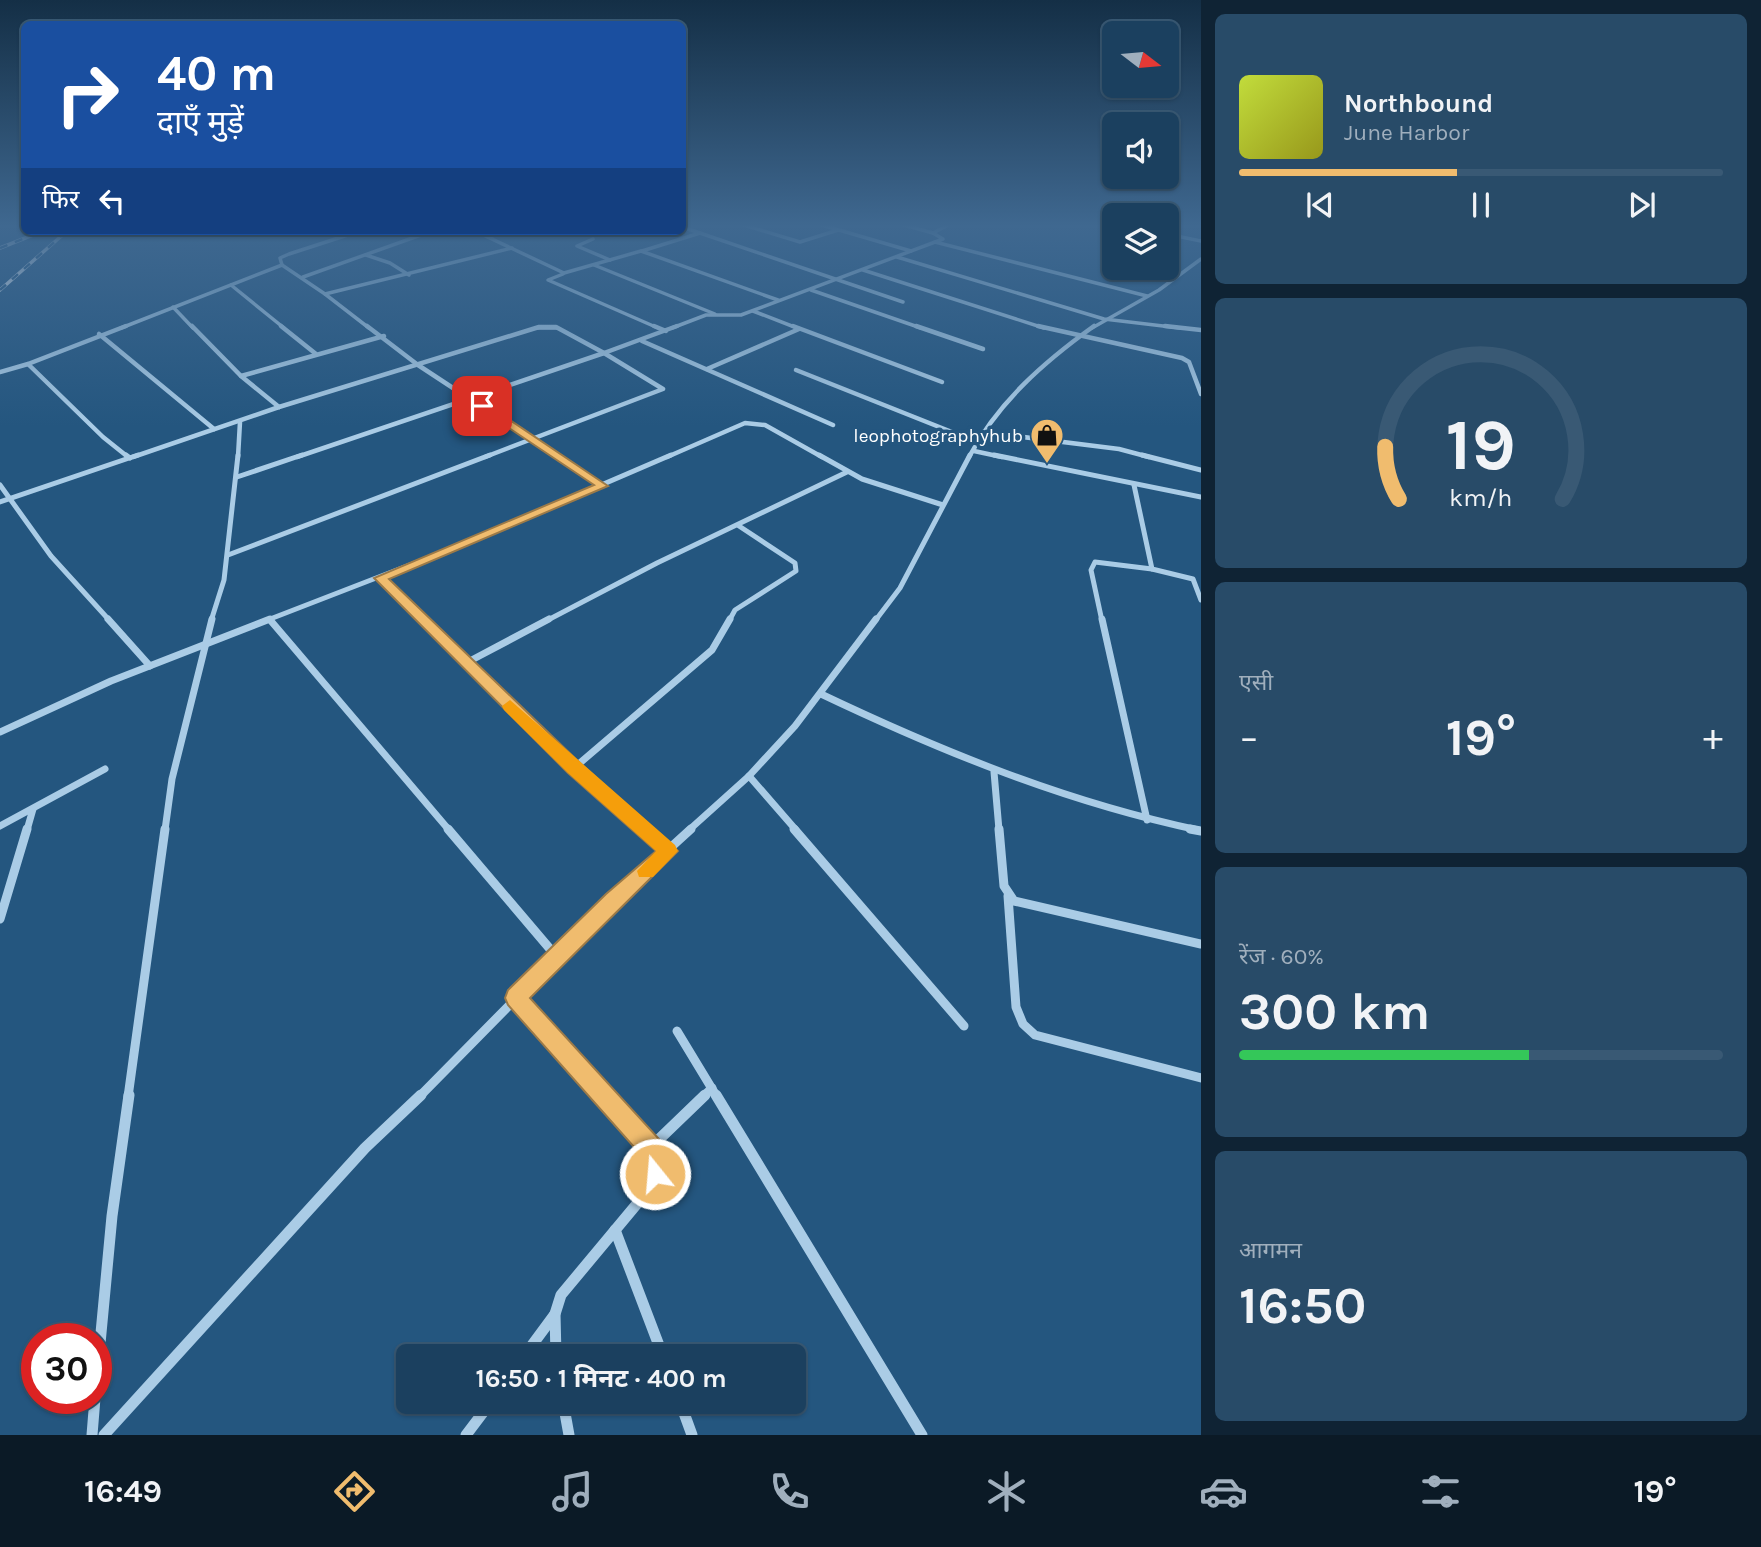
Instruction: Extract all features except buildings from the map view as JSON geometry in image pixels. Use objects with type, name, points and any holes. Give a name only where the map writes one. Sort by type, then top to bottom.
[{"type":"street","points":[[0,372],[28,364],[99,334],[213,292]]},
{"type":"street","points":[[240,292],[316,354]]},
{"type":"street","points":[[322,292],[384,336],[418,365],[603,486]]},
{"type":"street","points":[[325,294],[334,292]]},
{"type":"street","points":[[576,292],[666,331]]},
{"type":"street","points":[[660,292],[715,314],[736,317],[804,292]]},
{"type":"street","points":[[756,292],[779,300]]},
{"type":"street","points":[[816,292],[983,349]]},
{"type":"street","points":[[874,292],[903,302]]},
{"type":"street","points":[[932,292],[1019,320],[1182,358],[1189,362],[1201,394]]},
{"type":"street","points":[[1015,292],[1104,319],[1201,330]]},
{"type":"street","points":[[1130,292],[1146,296]]},
{"type":"street","points":[[104,1435],[200,1333],[320,1194],[452,1066],[556,956],[749,776],[821,694],[900,588],[977,442],[999,409],[1054,355],[1104,319],[1152,292]]},
{"type":"street","points":[[173,307],[241,376],[279,407]]},
{"type":"street","points":[[752,311],[942,382]]},
{"type":"street","points":[[237,477],[473,399],[715,314]]},
{"type":"street","points":[[0,502],[279,407],[546,326],[556,327],[663,389],[228,555]]},
{"type":"street","points":[[707,369],[799,329]]},
{"type":"street","points":[[99,334],[214,429]]},
{"type":"street","points":[[241,376],[384,336]]},
{"type":"street","points":[[642,341],[833,425]]},
{"type":"street","points":[[28,364],[103,437],[130,458]]},
{"type":"street","points":[[796,370],[977,442]]},
{"type":"street","points":[[1194,375],[1201,376]]},
{"type":"street","points":[[102,1323],[112,1216],[172,779],[203,647],[224,580],[237,477],[240,422]]},
{"type":"street","points":[[0,732],[150,666],[380,578],[750,422],[765,425],[847,472],[943,505]]},
{"type":"street","points":[[983,432],[1119,449],[1201,470]]},
{"type":"street","points":[[974,451],[1201,497]]},
{"type":"street","points":[[466,663],[657,563],[847,472]]},
{"type":"street","points":[[0,485],[51,556],[150,666]]},
{"type":"street","points":[[1134,485],[1152,569]]},
{"type":"street","points":[[574,768],[712,650],[735,610],[796,571],[794,563],[739,526]]},
{"type":"street","points":[[1147,820],[1091,570],[1095,562],[1152,569],[1193,579],[1201,600]]},
{"type":"street","points":[[380,578],[574,768],[668,851]]},
{"type":"street","points":[[271,621],[556,956]]},
{"type":"street","points":[[821,694],[994,772],[1062,798],[1201,831]]},
{"type":"street","points":[[0,826],[105,769]]},
{"type":"street","points":[[994,772],[997,837],[1008,895],[1016,1007],[1023,1024],[1035,1035],[1201,1078]]},
{"type":"street","points":[[749,776],[964,1026]]},
{"type":"street","points":[[0,919],[33,809]]},
{"type":"street","points":[[1008,895],[1024,905],[1201,944]]},
{"type":"street","points":[[515,998],[650,1148],[656,1160],[655,1174],[646,1193],[561,1295],[555,1314],[556,1344]]},
{"type":"street","points":[[677,1031],[922,1435]]},
{"type":"street","points":[[650,1148],[712,1088]]},
{"type":"street","points":[[615,1230],[658,1344]]},
{"type":"street","points":[[533,1344],[555,1314]]},
{"type":"street","points":[[92,1435],[94,1414]]},
{"type":"street","points":[[466,1435],[482,1414]]},
{"type":"street","points":[[565,1414],[569,1435]]},
{"type":"street","points":[[684,1414],[692,1435]]},
{"type":"slow traffic","points":[[510,706],[574,768],[668,851],[646,871]]},
{"type":"place","name":"leophotographyhub","points":[[1047,465]]},
{"type":"route","points":[[482,406],[603,486],[380,578],[574,768],[668,851],[613,900],[515,998],[650,1148],[656,1160],[655,1174]]}]
